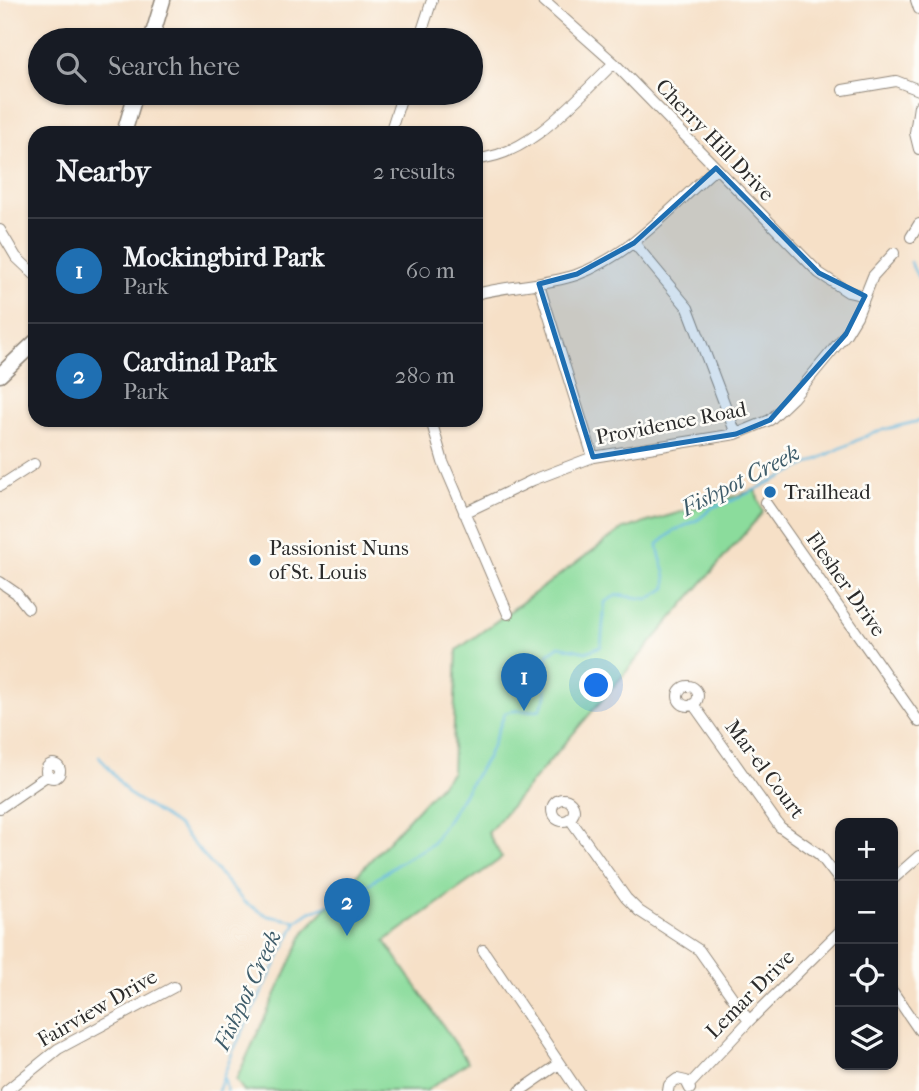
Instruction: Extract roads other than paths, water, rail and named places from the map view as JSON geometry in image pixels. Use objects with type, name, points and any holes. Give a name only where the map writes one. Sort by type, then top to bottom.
[{"type":"main road","points":[[155,28],[163,0]]},
{"type":"main road","points":[[126,126],[132,105]]},
{"type":"main road","points":[[0,375],[28,349]]},
{"type":"street","points":[[423,28],[432,0]]},
{"type":"street","name":"Cherry Hill Drive","points":[[543,0],[614,63],[819,273],[848,292],[865,296]]},
{"type":"street","points":[[916,0],[919,9]]},
{"type":"street","points":[[483,158],[500,155],[533,138],[614,63]]},
{"type":"street","points":[[843,90],[896,81],[919,90]]},
{"type":"street","points":[[392,126],[399,105]]},
{"type":"street","points":[[919,106],[915,122],[919,149]]},
{"type":"street","points":[[483,292],[539,284],[577,274],[634,243],[716,169]]},
{"type":"street","points":[[911,237],[919,224]]},
{"type":"street","points":[[0,230],[16,257],[28,268]]},
{"type":"street","points":[[634,243],[688,308],[736,434]]},
{"type":"street","name":"Providence Road","points":[[464,513],[593,457],[736,434],[770,420],[782,410],[846,334],[873,276],[894,254]]},
{"type":"street","points":[[539,284],[593,457]]},
{"type":"street","points":[[433,427],[443,462],[508,614]]},
{"type":"street","points":[[0,486],[34,464]]},
{"type":"street","name":"Flesher Drive","points":[[765,502],[919,722]]},
{"type":"street","points":[[0,582],[16,593],[28,608]]},
{"type":"street","name":"Mar-el Court","points":[[693,704],[780,827],[820,855],[835,874]]},
{"type":"street","points":[[0,808],[48,775]]},
{"type":"street","points":[[570,819],[626,898],[639,911],[699,950],[749,1021]]},
{"type":"street","points":[[898,875],[919,856]]},
{"type":"street","name":"Lemar Drive","points":[[668,1091],[669,1085],[677,1079],[682,1079],[689,1088],[749,1021],[835,936]]},
{"type":"street","points":[[483,950],[578,1091]]},
{"type":"street","name":"Fairview Drive","points":[[6,1091],[41,1061],[65,1045],[174,987]]},
{"type":"street","points":[[898,999],[919,1030]]},
{"type":"street","points":[[520,1091],[559,1064]]},
{"type":"waterway","points":[[910,262],[919,279]]},
{"type":"waterway","name":"Fishpot Creek","points":[[218,1091],[233,1051],[297,921],[310,912],[353,895],[432,844],[488,756],[505,713],[540,709],[546,696],[548,654],[559,646],[586,652],[601,646],[605,602],[617,595],[649,599],[666,588],[666,576],[658,544],[674,531],[699,519],[713,507],[734,500],[874,432],[919,421]]},
{"type":"waterway","points":[[99,756],[129,794],[177,825],[244,902],[268,916],[297,921]]},
{"type":"waterway","points":[[224,1077],[227,1091]]},
{"type":"place","name":"Trailhead","points":[[770,492]]},
{"type":"place","name":"Passionist Nuns of St. Louis","points":[[255,560]]},
{"type":"place","name":"Mockingbird Park","points":[[524,711]]},
{"type":"place","name":"Cardinal Park","points":[[347,936]]}]
